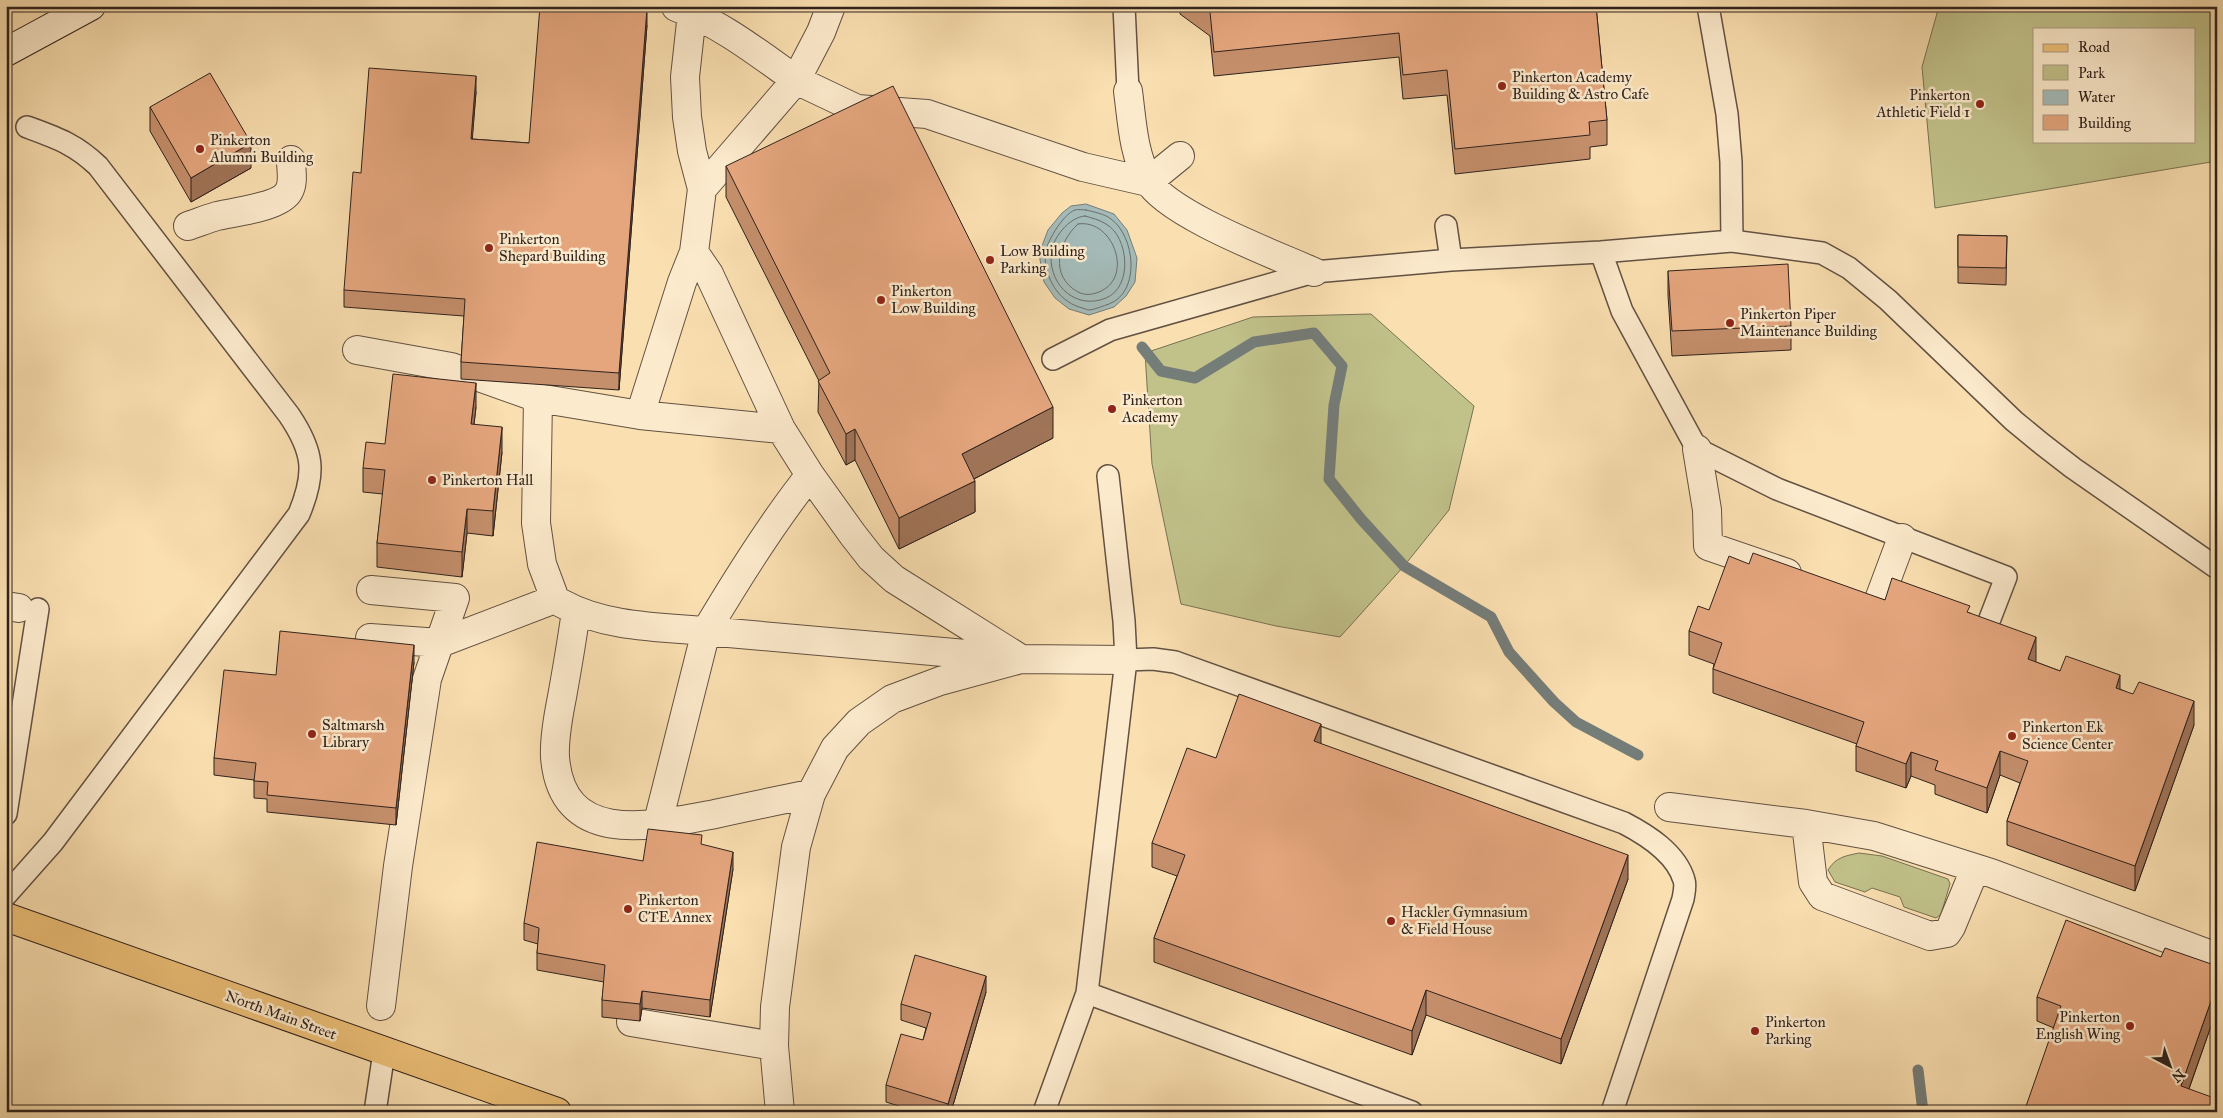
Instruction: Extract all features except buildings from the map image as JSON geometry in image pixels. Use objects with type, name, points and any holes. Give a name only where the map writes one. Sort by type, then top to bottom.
[{"type":"main road","name":"North Main Street","points":[[6,918],[557,1112]]},
{"type":"street","points":[[6,52],[91,6]]},
{"type":"street","points":[[702,189],[796,80],[832,6]]},
{"type":"street","points":[[640,415],[682,282],[694,252],[702,189],[692,151],[686,101],[687,8],[731,35],[796,80],[857,109],[927,114],[1083,167],[1148,182]]},
{"type":"street","points":[[1128,91],[1136,152],[1148,182],[1174,206],[1218,230],[1314,272]]},
{"type":"street","points":[[1148,182],[1180,156]]},
{"type":"street","points":[[188,226],[215,216],[272,203],[283,197],[289,192],[292,178],[291,160]]},
{"type":"street","points":[[694,252],[709,274],[781,429],[810,474],[871,558],[894,579],[1022,659]]},
{"type":"street","points":[[357,350],[451,367],[538,398],[640,415],[781,429]]},
{"type":"street","points":[[538,398],[536,522],[542,564],[566,605],[555,756],[558,779],[564,795],[574,807],[590,819],[618,825],[657,826],[811,794]]},
{"type":"street","points":[[1697,449],[1707,510],[1708,546],[1811,582]]},
{"type":"street","points":[[657,826],[706,631],[735,582],[785,507],[810,474]]},
{"type":"street","points":[[1869,607],[1902,538]]},
{"type":"street","points":[[371,590],[455,598],[425,689],[398,866],[381,1006]]},
{"type":"street","points":[[370,638],[440,643],[566,605],[630,625],[948,654],[1022,659],[1126,660]]},
{"type":"street","points":[[780,1112],[774,1046],[775,1007],[796,847],[811,794],[836,748],[859,722],[892,699],[940,681],[1022,659]]},
{"type":"street","points":[[1669,807],[1806,824],[1874,836],[1976,869],[2217,956]]},
{"type":"street","points":[[1806,824],[1813,882],[1822,896],[1930,936],[1946,933],[1951,927],[1976,869]]},
{"type":"street","points":[[631,1022],[774,1046]]},
{"type":"lane","points":[[1124,6],[1128,91]]},
{"type":"lane","points":[[1708,6],[1727,114],[1731,162],[1732,240]]},
{"type":"lane","points":[[6,895],[53,842],[299,514],[308,492],[311,472],[308,451],[301,433],[289,415],[98,166],[82,151],[62,140],[27,127]]},
{"type":"lane","points":[[1446,226],[1451,260]]},
{"type":"lane","points":[[1053,359],[1110,330],[1314,272],[1451,260],[1601,252],[1732,240],[1822,253],[1849,268],[1888,300],[2014,421],[2042,444],[2073,468],[2217,568]]},
{"type":"lane","points":[[1601,252],[1622,311],[1697,449],[1777,489],[2006,577],[1981,642]]},
{"type":"lane","points":[[1044,1112],[1087,993],[1126,660],[1124,621],[1108,476]]},
{"type":"lane","points":[[6,814],[21,607]]},
{"type":"lane","points":[[1126,660],[1153,659],[1175,662],[1624,823],[1645,834],[1664,851],[1679,868],[1685,882],[1683,899],[1612,1112]]},
{"type":"lane","points":[[1087,993],[1412,1112]]},
{"type":"lane","points":[[375,1112],[384,1052]]},
{"type":"green space","name":"Pinkerton Athletic Field 1","points":[[1939,6],[2217,6],[2217,161],[1935,208],[1922,67]]},
{"type":"green space","points":[[1371,314],[1474,406],[1449,510],[1404,566],[1340,637],[1276,626],[1181,604],[1152,464],[1145,353],[1253,317]]},
{"type":"green space","points":[[1859,853],[1882,856],[1948,879],[1950,884],[1941,914],[1936,918],[1904,907],[1900,897],[1872,888],[1865,892],[1835,882],[1828,870],[1834,862],[1849,855]]},
{"type":"water","points":[[1086,204],[1114,214],[1127,230],[1137,258],[1135,282],[1126,296],[1114,307],[1089,315],[1069,309],[1055,298],[1044,282],[1039,254],[1048,230],[1062,213],[1071,206]]},
{"type":"waterway","points":[[1142,347],[1161,371],[1195,378],[1254,342],[1314,333],[1342,366],[1334,405],[1329,479],[1361,519],[1404,566],[1491,617],[1509,652],[1554,702],[1576,722],[1638,755]]},
{"type":"waterway","points":[[1918,1070],[1923,1112]]},
{"type":"place","name":"Pinkerton Academy Building & Astro Cafe","points":[[1502,86]]},
{"type":"place","name":"Pinkerton Athletic Field 1","points":[[1980,104]]},
{"type":"place","name":"Pinkerton Alumni Building","points":[[200,149]]},
{"type":"place","name":"Pinkerton Shepard Building","points":[[489,248]]},
{"type":"place","name":"Low Building Parking","points":[[990,260]]},
{"type":"place","name":"Pinkerton Low Building","points":[[881,300]]},
{"type":"place","name":"Pinkerton Piper Maintenance Building","points":[[1730,323]]},
{"type":"place","name":"Pinkerton Academy","points":[[1112,409]]},
{"type":"place","name":"Pinkerton Hall","points":[[432,480]]},
{"type":"place","name":"Saltmarsh Library","points":[[312,734]]},
{"type":"place","name":"Pinkerton Ek Science Center","points":[[2012,736]]},
{"type":"place","name":"Pinkerton CTE Annex","points":[[628,909]]},
{"type":"place","name":"Hackler Gymnasium & Field House","points":[[1391,921]]},
{"type":"place","name":"Pinkerton English Wing","points":[[2130,1026]]},
{"type":"place","name":"Pinkerton Parking","points":[[1755,1031]]}]
